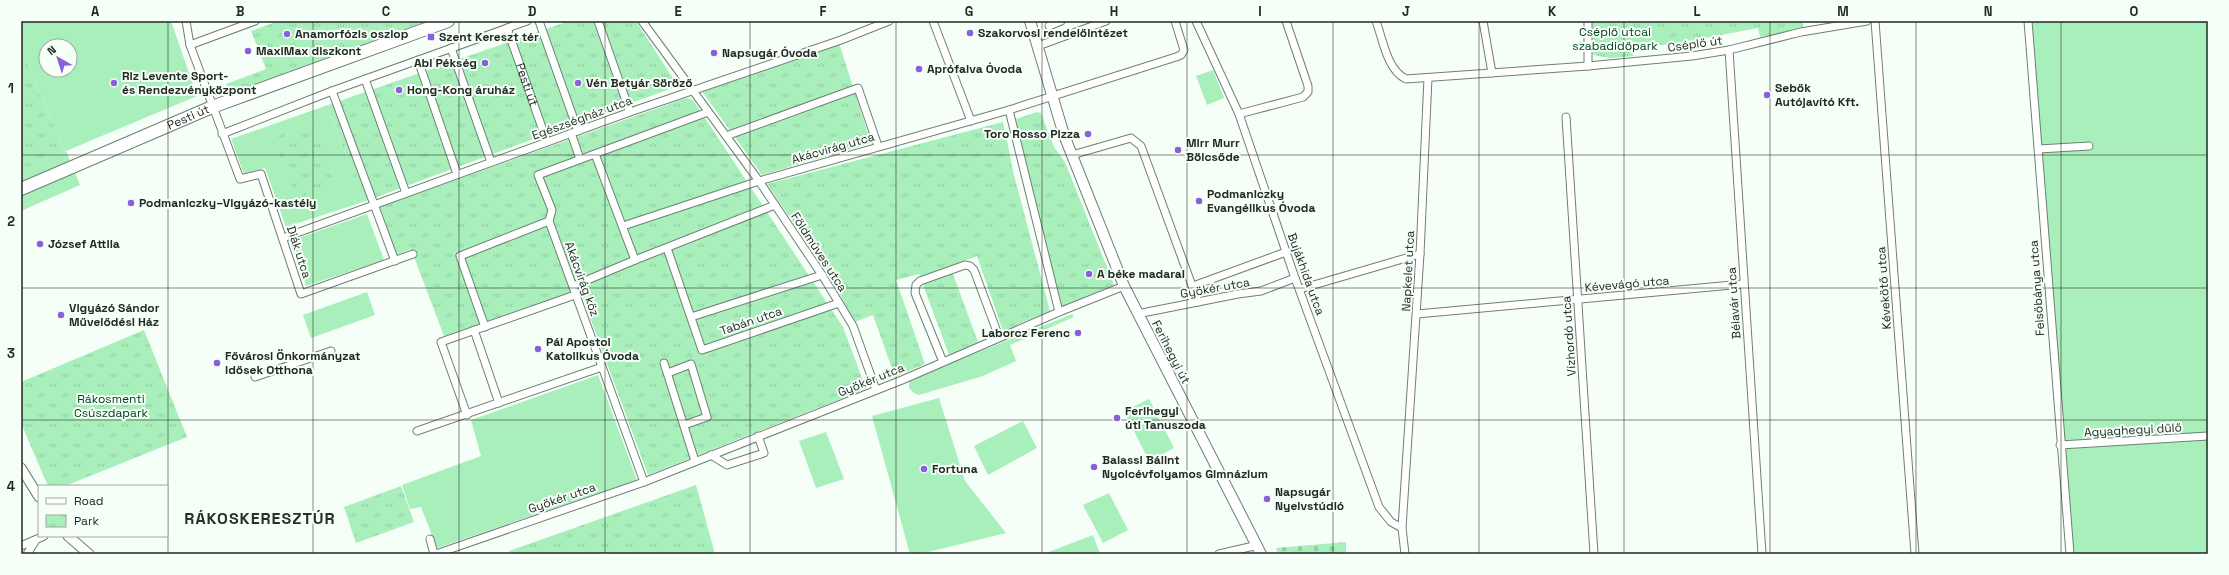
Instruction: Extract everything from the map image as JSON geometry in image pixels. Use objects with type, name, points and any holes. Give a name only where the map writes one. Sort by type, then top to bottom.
[{"type":"main road","name":"Pesti út","points":[[21,189],[212,107],[448,21]]},
{"type":"main road","name":"Ferihegyi út","points":[[1030,21],[1051,97],[1072,155],[1124,286],[1137,314],[1259,549]]},
{"type":"street","name":"Diák utca","points":[[186,21],[190,45],[240,179],[261,174],[301,294],[394,261]]},
{"type":"street","points":[[190,45],[255,21]]},
{"type":"street","points":[[222,134],[332,91],[527,21]]},
{"type":"street","points":[[539,21],[578,131]]},
{"type":"street","points":[[598,21],[630,112]]},
{"type":"street","name":"Földműves utca","points":[[642,21],[758,181],[822,275],[853,326],[876,390]]},
{"type":"street","name":"Egészségház utca","points":[[283,238],[571,133],[692,90],[841,40],[889,21]]},
{"type":"street","points":[[933,21],[971,121]]},
{"type":"street","points":[[1049,26],[1061,21]]},
{"type":"street","points":[[1038,46],[1106,21]]},
{"type":"street","points":[[1051,97],[1181,55],[1184,45],[1175,21]]},
{"type":"street","name":"Bujákhida utca","points":[[1196,21],[1239,114],[1295,278],[1379,507],[1391,522],[1402,528]]},
{"type":"street","points":[[1239,114],[1303,97],[1308,92],[1308,86],[1286,21]]},
{"type":"street","points":[[1376,21],[1393,69],[1398,75],[1406,78],[1428,78]]},
{"type":"street","points":[[1484,21],[1492,73]]},
{"type":"street","points":[[1588,21],[1588,66]]},
{"type":"street","name":"Cséplő út","points":[[1428,78],[1588,66],[1692,56],[1729,50],[1801,32],[1865,21]]},
{"type":"street","name":"Kévekötő utca","points":[[1875,21],[1915,554]]},
{"type":"street","name":"Felsőbánya utca","points":[[2028,21],[2039,149],[2060,445],[2070,554]]},
{"type":"street","name":"Pesti út","points":[[507,28],[547,142]]},
{"type":"street","points":[[451,48],[491,162]]},
{"type":"street","name":"Bélavár utca","points":[[1729,50],[1743,284],[1762,554]]},
{"type":"street","points":[[418,60],[457,174]]},
{"type":"street","name":"Napkelet utca","points":[[1405,554],[1402,528],[1417,314],[1428,78]]},
{"type":"street","points":[[365,79],[406,193]]},
{"type":"street","points":[[726,136],[858,88],[878,146]]},
{"type":"street","points":[[332,91],[394,261],[413,254]]},
{"type":"street","name":"Akácvirág utca","points":[[622,226],[758,181],[1051,97]]},
{"type":"street","points":[[1009,110],[1059,312]]},
{"type":"street","points":[[571,133],[580,159],[708,112]]},
{"type":"street","name":"Vízhordó utca","points":[[1566,117],[1594,554]]},
{"type":"street","points":[[1072,155],[1131,138],[1136,140],[1141,146],[1198,302]]},
{"type":"street","points":[[2039,149],[2089,146]]},
{"type":"street","points":[[595,154],[635,260]]},
{"type":"street","name":"Akácvirág köz","points":[[580,159],[538,175],[552,210],[549,221],[644,482]]},
{"type":"street","points":[[573,286],[775,205]]},
{"type":"street","points":[[486,327],[460,256],[549,221]]},
{"type":"street","name":"Tabán utca","points":[[667,248],[702,350],[839,303]]},
{"type":"street","points":[[1193,286],[1286,252]]},
{"type":"street","points":[[1300,289],[1420,254]]},
{"type":"street","points":[[943,362],[915,292],[916,285],[920,281],[965,265],[970,266],[974,270],[999,338]]},
{"type":"street","name":"Tabán utca","points":[[691,317],[822,275]]},
{"type":"street","name":"Gyökér utca","points":[[1137,314],[1261,291],[1295,278]]},
{"type":"street","name":"Kévevágó utca","points":[[1417,314],[1743,284]]},
{"type":"street","name":"Gyökér utca","points":[[435,554],[644,482],[876,390],[1124,286]]},
{"type":"street","points":[[467,415],[441,342],[576,295]]},
{"type":"street","points":[[474,330],[499,403]]},
{"type":"street","points":[[255,377],[331,351]]},
{"type":"street","points":[[664,363],[695,461]]},
{"type":"street","points":[[668,373],[691,364],[707,417],[684,425]]},
{"type":"street","points":[[417,431],[467,415],[602,367]]},
{"type":"street","points":[[710,455],[727,465],[764,452],[758,436]]},
{"type":"street","name":"Agyaghegyi dűlő","points":[[2060,445],[2208,436]]},
{"type":"street","points":[[21,468],[38,495]]},
{"type":"street","points":[[21,546],[42,537]]},
{"type":"street","points":[[69,537],[89,554]]},
{"type":"street","points":[[430,539],[435,554]]},
{"type":"street","points":[[27,554],[36,540]]},
{"type":"street","points":[[1219,554],[1259,549]]},
{"type":"green space","name":"Riz Levente Sport- és Rendezvényközpont","points":[[21,21],[171,21],[197,96],[66,151],[80,185],[21,211],[21,170],[65,151],[21,48]]},
{"type":"green space","points":[[278,21],[428,21],[229,94],[226,84],[266,69],[251,31]]},
{"type":"green space","points":[[569,21],[636,21],[678,86],[363,202],[328,105]]},
{"type":"green space","name":"Cséplő utcai szabadidőpark","points":[[1592,21],[1803,21],[1803,28],[1760,37],[1758,28],[1679,43],[1633,48],[1633,56],[1610,58],[1593,55]]},
{"type":"green space","points":[[2028,21],[2208,21],[2208,554],[2070,554]]},
{"type":"green space","points":[[839,43],[871,143],[762,175],[701,90]]},
{"type":"green space","points":[[21,48],[65,151],[21,170]]},
{"type":"green space","points":[[1213,70],[1224,98],[1207,105],[1196,76]]},
{"type":"green space","points":[[686,98],[693,100],[843,327],[866,389],[648,475],[580,290],[444,336],[411,249],[396,255],[380,207]]},
{"type":"green space","points":[[328,105],[363,202],[286,227],[265,168],[244,174],[231,139]]},
{"type":"green space","points":[[1037,112],[1041,113],[1054,147],[1065,162],[1114,285],[1063,306],[1060,304],[1016,119]]},
{"type":"green space","points":[[1003,122],[1014,175],[1050,311],[1003,331],[977,256],[950,266],[978,342],[949,355],[919,274],[896,280],[925,364],[895,377],[873,315],[855,322],[828,273],[767,184]]},
{"type":"green space","points":[[313,123],[335,185],[296,199],[273,138]]},
{"type":"green space","points":[[367,214],[384,260],[306,286],[290,241]]},
{"type":"green space","points":[[367,292],[375,315],[311,338],[303,315]]},
{"type":"green space","points":[[1072,314],[1074,317],[1010,345],[1016,361],[983,376],[919,395],[914,393],[909,388],[909,382],[913,379]]},
{"type":"green space","name":"Rákosmenti Csúszdapark","points":[[144,330],[187,437],[67,485],[48,485],[21,423],[21,382]]},
{"type":"green space","points":[[598,375],[637,480],[437,548],[421,507],[410,509],[402,485],[481,456],[471,420]]},
{"type":"green space","name":"Fortuna","points":[[939,398],[965,481],[1006,533],[920,554],[910,554],[872,416]]},
{"type":"green space","points":[[1149,399],[1174,448],[1149,461],[1124,411]]},
{"type":"green space","points":[[1023,421],[1037,448],[988,475],[974,446]]},
{"type":"green space","points":[[826,432],[844,479],[816,488],[799,441]]},
{"type":"green space","points":[[696,485],[715,554],[510,554],[509,551]]},
{"type":"green space","points":[[401,486],[414,522],[356,543],[344,507]]},
{"type":"green space","points":[[1109,493],[1128,530],[1103,543],[1083,505]]},
{"type":"green space","points":[[1093,535],[1100,554],[1046,554],[1046,553]]},
{"type":"green space","points":[[1346,542],[1346,554],[1278,554],[1276,548]]},
{"type":"place","name":"Szakorvosi rendelőintézet","points":[[970,33]]},
{"type":"place","name":"Anamorfózis oszlop","points":[[287,34]]},
{"type":"place","name":"Szent Kereszt tér","points":[[431,37]]},
{"type":"place","name":"MaxiMax diszkont","points":[[248,51]]},
{"type":"place","name":"Napsugár Óvoda","points":[[714,53]]},
{"type":"place","name":"Abi Pékség","points":[[485,63]]},
{"type":"place","name":"Aprófalva Óvoda","points":[[919,69]]},
{"type":"place","name":"Riz Levente Sport- és Rendezvényközpont","points":[[114,83]]},
{"type":"place","name":"Vén Betyár Söröző","points":[[578,83]]},
{"type":"place","name":"Hong-Kong áruház","points":[[399,90]]},
{"type":"place","name":"Sebők Autójavító Kft.","points":[[1767,95]]},
{"type":"place","name":"Toro Rosso Pizza","points":[[1088,134]]},
{"type":"place","name":"Mirr Murr Bölcsőde","points":[[1178,150]]},
{"type":"place","name":"Podmaniczky Evangélikus Óvoda","points":[[1199,201]]},
{"type":"place","name":"Podmaniczky–Vigyázó-kastély","points":[[131,203]]},
{"type":"place","name":"József Attila","points":[[40,244]]},
{"type":"place","name":"A béke madarai","points":[[1089,274]]},
{"type":"place","name":"Vigyázó Sándor Művelődési Ház","points":[[61,315]]},
{"type":"place","name":"Laborcz Ferenc","points":[[1078,333]]},
{"type":"place","name":"Pál Apostol Katolikus Óvoda","points":[[538,349]]},
{"type":"place","name":"Fővárosi Önkormányzat Idősek Otthona","points":[[217,363]]},
{"type":"place","name":"Ferihegyi úti Tanuszoda","points":[[1117,418]]},
{"type":"place","name":"Balassi Bálint Nyolcévfolyamos Gimnázium","points":[[1094,467]]},
{"type":"place","name":"Fortuna","points":[[924,469]]},
{"type":"place","name":"Napsugár Nyelvstúdió","points":[[1267,499]]},
{"type":"district","name":"RÁKOSKERESZTÚR","points":[[260,518]]}]
